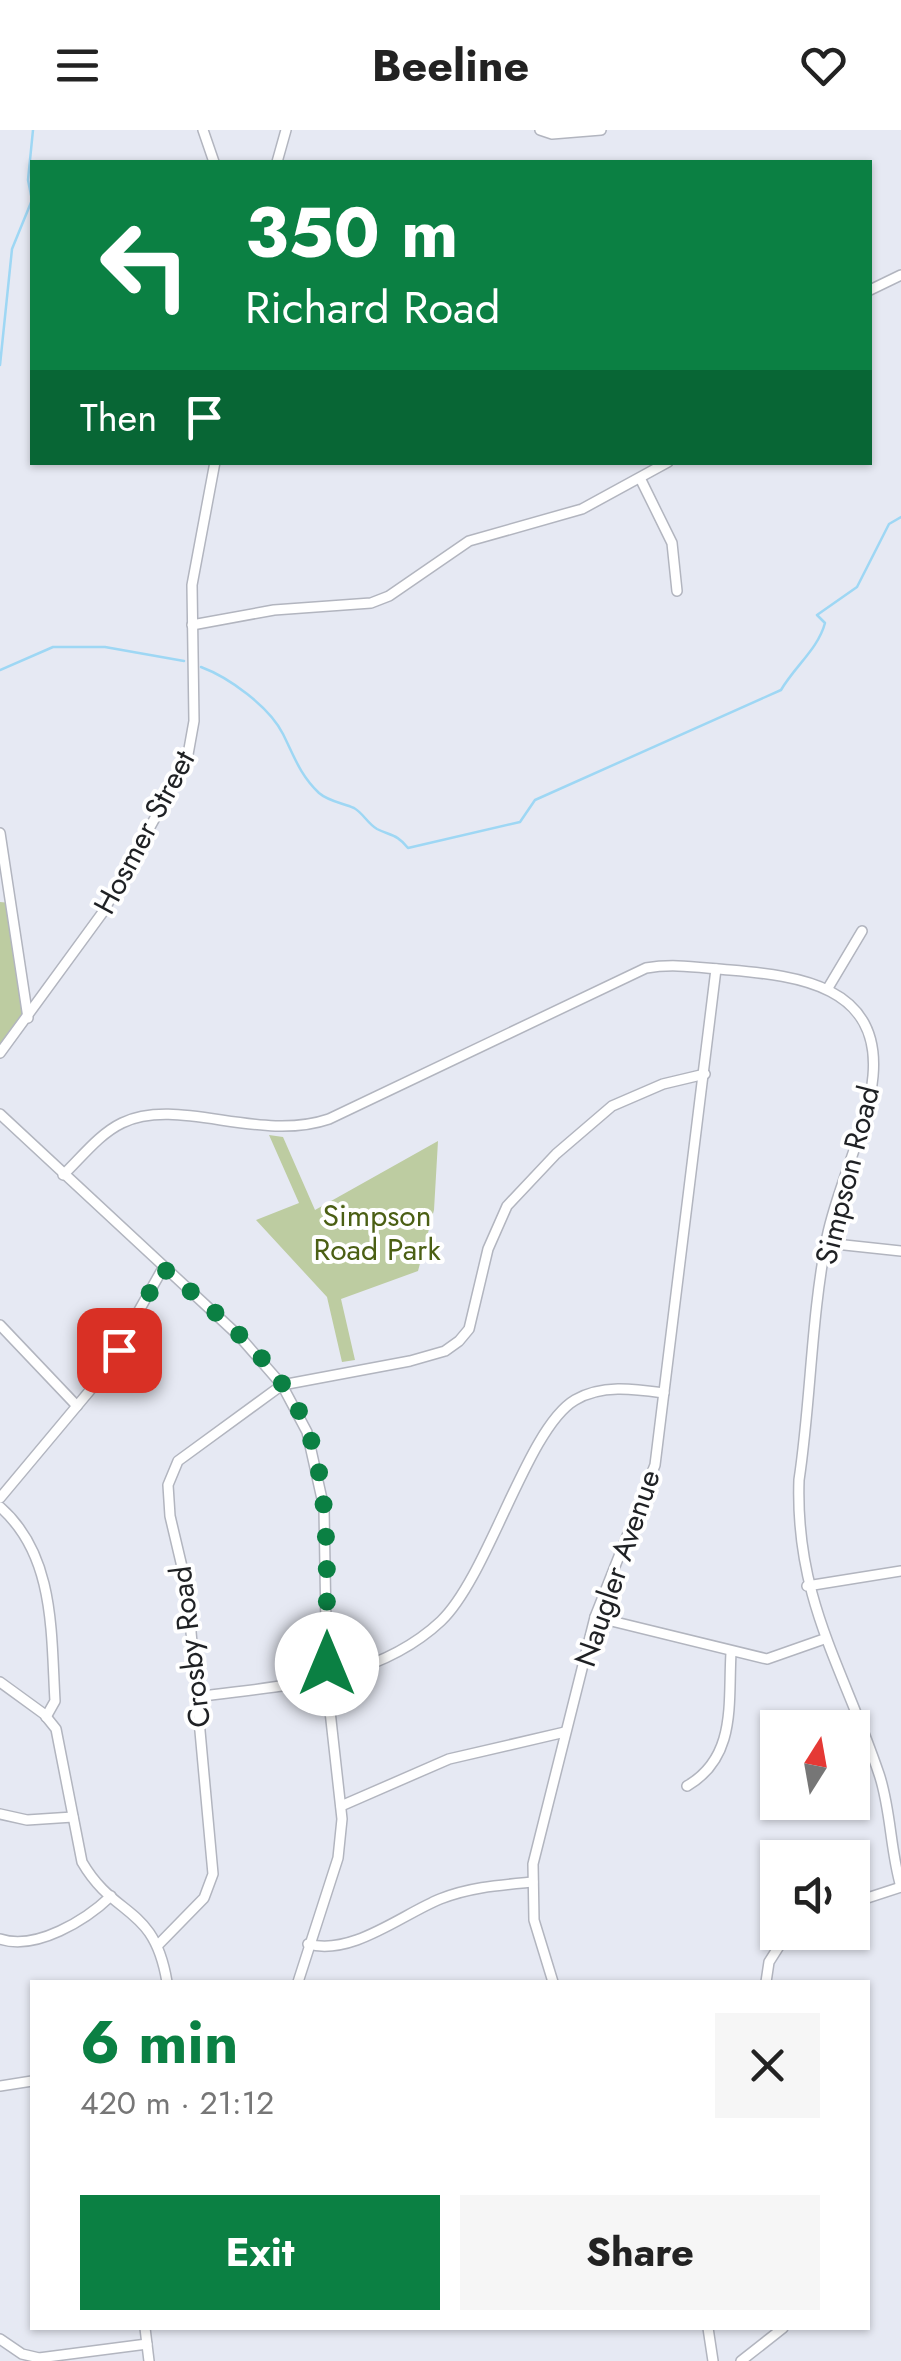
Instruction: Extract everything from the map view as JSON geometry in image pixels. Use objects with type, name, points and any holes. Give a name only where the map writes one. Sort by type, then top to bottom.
[{"type":"street","points":[[203,130],[213,160]]},
{"type":"street","points":[[278,160],[286,130]]},
{"type":"street","points":[[540,130],[552,134],[601,130]]},
{"type":"street","points":[[872,289],[901,275]]},
{"type":"street","name":"Hosmer Street","points":[[0,1053],[28,1020],[124,879],[187,760],[194,722],[195,566],[214,465]]},
{"type":"street","points":[[192,625],[216,618],[371,603],[389,596],[469,541],[564,516],[641,480],[664,465]]},
{"type":"street","points":[[641,480],[672,542],[677,591]]},
{"type":"street","points":[[0,833],[6,903],[28,1020]]},
{"type":"street","points":[[828,988],[862,931]]},
{"type":"street","name":"Simpson Road","points":[[63,1175],[103,1136],[137,1118],[176,1116],[272,1129],[311,1126],[628,974],[666,965],[782,976],[828,988],[864,1022],[874,1059],[870,1098],[838,1190],[826,1243],[799,1480],[800,1538],[807,1586],[824,1640],[881,1778],[901,1887]]},
{"type":"street","name":"Naugler Avenue","points":[[552,1980],[534,1920],[533,1882],[541,1826],[596,1617],[650,1480],[716,969]]},
{"type":"street","points":[[282,1386],[446,1351],[469,1329],[488,1249],[507,1206],[556,1154],[612,1106],[663,1084],[705,1074]]},
{"type":"street","points":[[0,1114],[226,1324],[282,1386],[308,1432],[324,1508],[327,1680],[341,1806],[338,1858],[299,1980]]},
{"type":"street","points":[[826,1243],[901,1251]]},
{"type":"street","points":[[0,1498],[119,1350],[163,1268]]},
{"type":"street","points":[[0,1324],[77,1406]]},
{"type":"street","name":"Crosby Road","points":[[158,1944],[204,1898],[213,1874],[187,1585],[170,1516],[168,1485],[178,1461],[282,1386]]},
{"type":"street","points":[[198,1697],[327,1680],[360,1669],[443,1619],[555,1420],[572,1401],[598,1391],[664,1393]]},
{"type":"street","points":[[0,1507],[22,1526],[38,1554],[55,1701],[46,1717]]},
{"type":"street","points":[[807,1586],[901,1571]]},
{"type":"street","points":[[596,1617],[731,1653],[782,1658],[824,1640]]},
{"type":"street","points":[[687,1786],[719,1759],[725,1736],[731,1653]]},
{"type":"street","points":[[0,1682],[46,1717],[62,1747],[82,1862],[111,1896],[151,1930],[167,1980]]},
{"type":"street","points":[[341,1806],[449,1759],[564,1732]]},
{"type":"street","points":[[0,1814],[27,1820],[73,1817]]},
{"type":"street","points":[[308,1944],[346,1943],[441,1898],[476,1888],[533,1882]]},
{"type":"street","points":[[870,1897],[901,1887]]},
{"type":"street","points":[[0,1939],[30,1941],[52,1933],[111,1896]]},
{"type":"street","points":[[766,1980],[769,1962],[777,1950]]},
{"type":"street","points":[[0,2086],[30,2081]]},
{"type":"street","points":[[145,2330],[149,2361]]},
{"type":"street","points":[[708,2330],[714,2361]]},
{"type":"street","points":[[742,2361],[781,2330]]},
{"type":"street","points":[[0,2339],[22,2354],[39,2358],[147,2344]]},
{"type":"green space","points":[[0,902],[11,903],[29,1020],[0,1053]]},
{"type":"green space","name":"Simpson Road Park","points":[[269,1135],[283,1137],[315,1210],[438,1141],[434,1210],[418,1271],[341,1299],[355,1360],[342,1362],[327,1297],[256,1220],[299,1203]]},
{"type":"waterway","points":[[30,160],[33,130]]},
{"type":"waterway","points":[[30,160],[30,190]]},
{"type":"waterway","points":[[0,365],[12,249],[30,205]]},
{"type":"waterway","points":[[201,667],[235,685],[268,713],[302,772],[319,793],[354,808],[374,827],[408,848],[520,822],[535,800],[781,690],[822,632],[825,623],[817,615],[857,587],[889,524],[901,517]]},
{"type":"waterway","points":[[0,670],[53,647],[105,647],[184,661]]},
{"type":"route","points":[[119,1350],[163,1268],[240,1337],[290,1397],[308,1432],[324,1508],[327,1664]]}]
